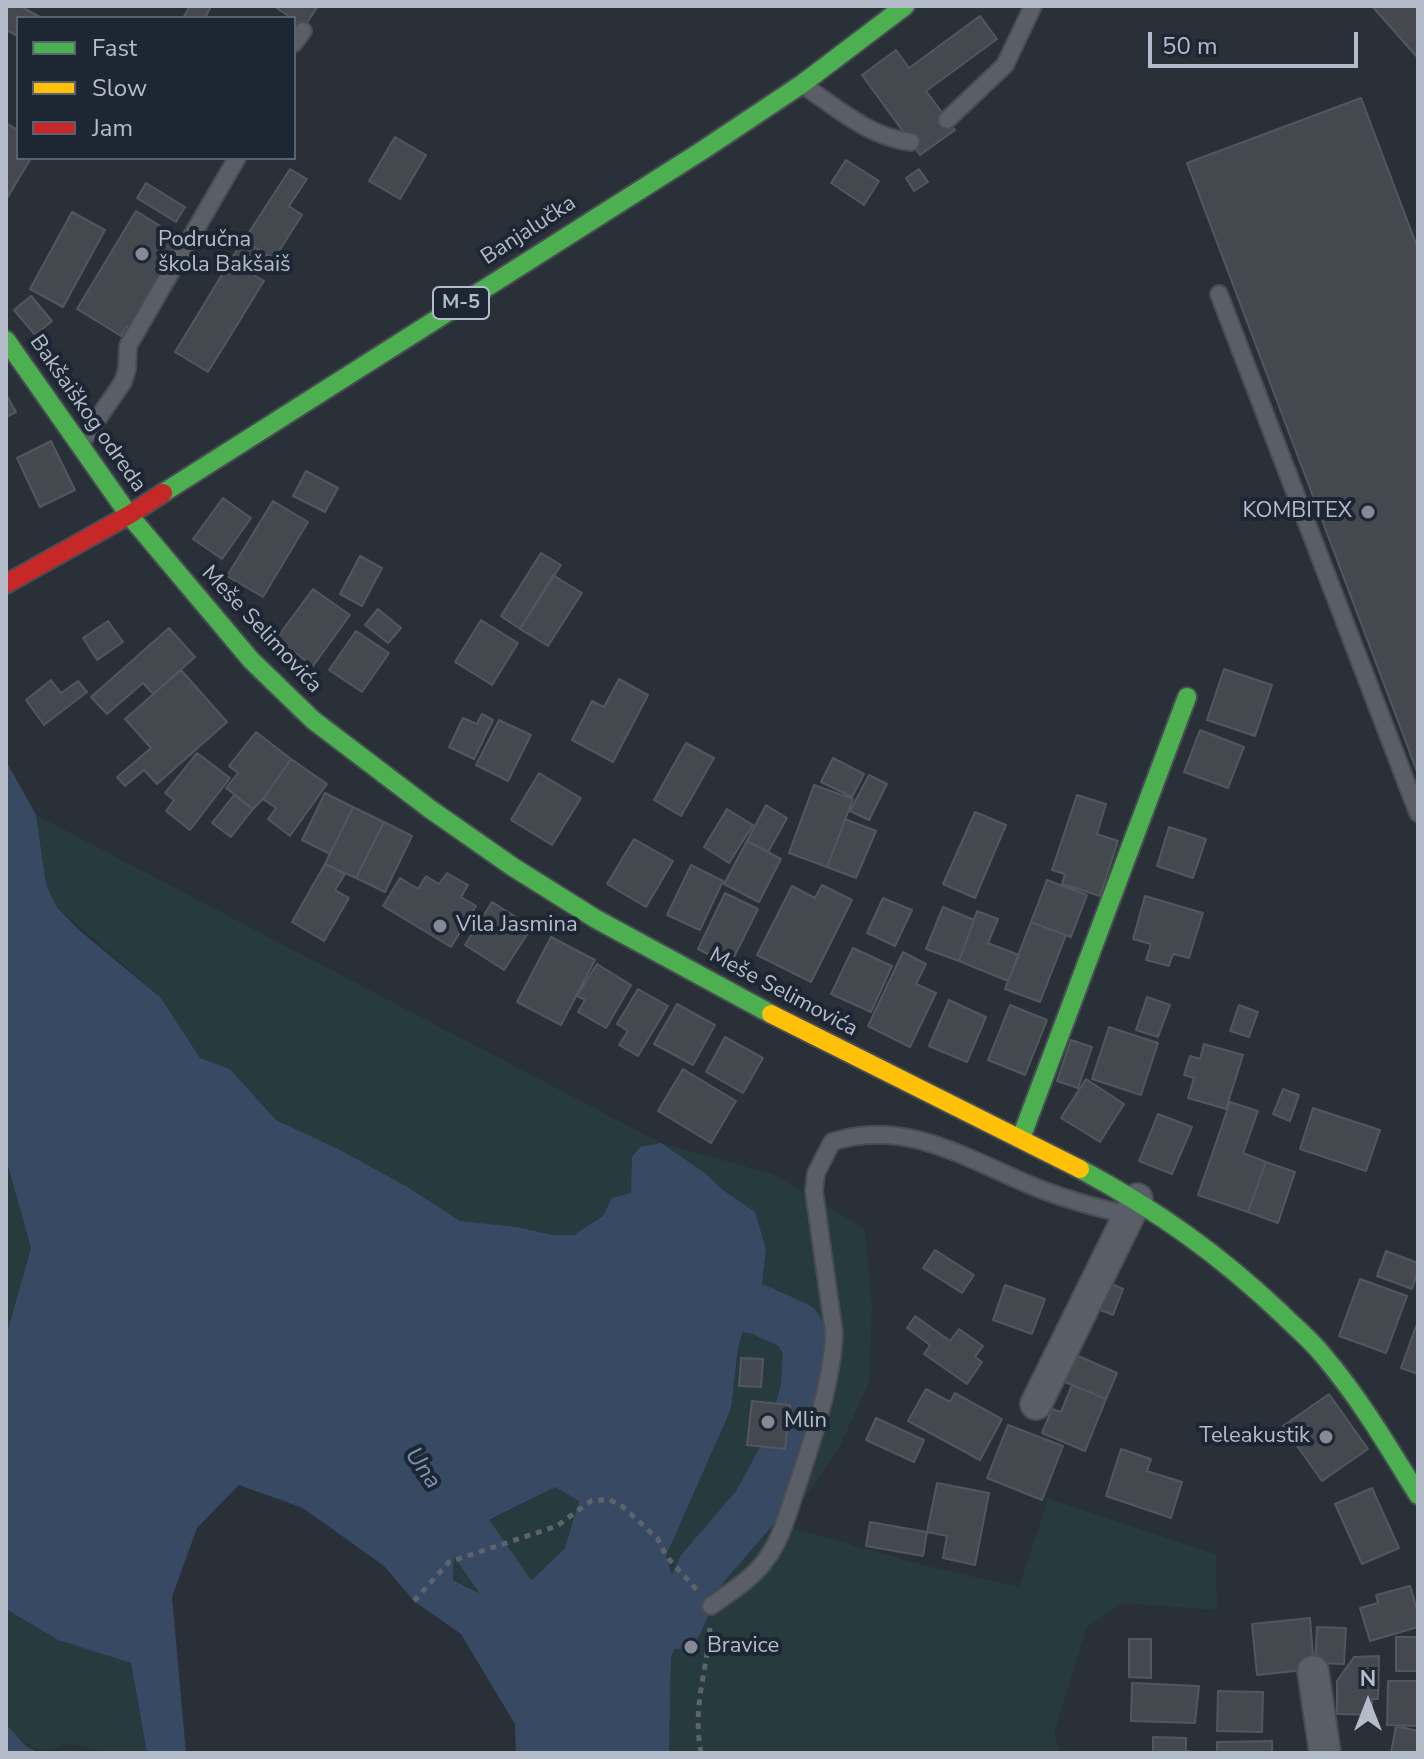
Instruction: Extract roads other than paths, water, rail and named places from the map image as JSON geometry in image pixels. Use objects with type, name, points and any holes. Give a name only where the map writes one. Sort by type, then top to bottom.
[{"type":"street","name":"Banjalučka","points":[[6,584],[129,515],[703,150],[802,84],[905,6]]},
{"type":"street","name":"Bakšaiškog odreda","points":[[6,340],[129,515]]},
{"type":"street","name":"Meše Selimovića","points":[[129,515],[251,660],[313,720],[513,867],[670,961],[914,1088],[1021,1138],[1204,1247],[1254,1288],[1321,1352],[1375,1424],[1418,1495]]},
{"type":"street","points":[[1021,1138],[1187,697]]},
{"type":"street","points":[[1036,1404],[1133,1207]]},
{"type":"street","points":[[1313,1671],[1325,1753]]},
{"type":"lane","points":[[947,120],[1005,65],[1033,6]]},
{"type":"lane","points":[[802,84],[873,133],[892,140],[911,142]]},
{"type":"lane","points":[[80,444],[123,382],[128,346],[236,160]]},
{"type":"lane","points":[[1219,294],[1418,813]]},
{"type":"lane","points":[[711,1606],[747,1579],[767,1558],[784,1526],[819,1415],[834,1351],[834,1333],[814,1191],[816,1173],[832,1142],[864,1133],[917,1139],[1034,1187],[1133,1207]]},
{"type":"water","points":[[6,761],[36,815],[46,884],[56,906],[79,930],[161,998],[200,1058],[230,1069],[276,1120],[406,1186],[460,1221],[518,1227],[552,1235],[574,1235],[603,1216],[612,1198],[631,1193],[632,1157],[640,1147],[661,1143],[755,1212],[766,1249],[762,1285],[750,1308],[738,1348],[731,1409],[666,1556],[675,1585],[680,1634],[671,1658],[669,1753],[516,1753],[515,1724],[461,1634],[414,1601],[384,1566],[303,1508],[239,1485],[197,1528],[172,1597],[186,1753],[147,1753],[131,1663],[58,1640],[6,1609],[6,1336],[31,1248],[6,1159]],"holes":[[[555,1487],[579,1501],[565,1548],[534,1578],[489,1598],[453,1580],[454,1547],[485,1522]]]},
{"type":"water","points":[[6,1724],[26,1746],[39,1753],[6,1753]]},
{"type":"waterway","points":[[677,1624],[702,1569],[757,1505],[791,1442],[806,1388],[808,1348],[797,1327],[750,1308]]},
{"type":"waterway","name":"Una","points":[[430,1479],[608,1733],[611,1753]]},
{"type":"place","name":"Područna škola Bakšaiš","points":[[142,254]]},
{"type":"place","name":"KOMBITEX","points":[[1368,512]]},
{"type":"place","name":"Vila Jasmina","points":[[440,926]]},
{"type":"place","name":"Mlin","points":[[768,1422]]},
{"type":"place","name":"Teleakustik","points":[[1326,1437]]},
{"type":"place","name":"Bravice","points":[[691,1647]]}]
